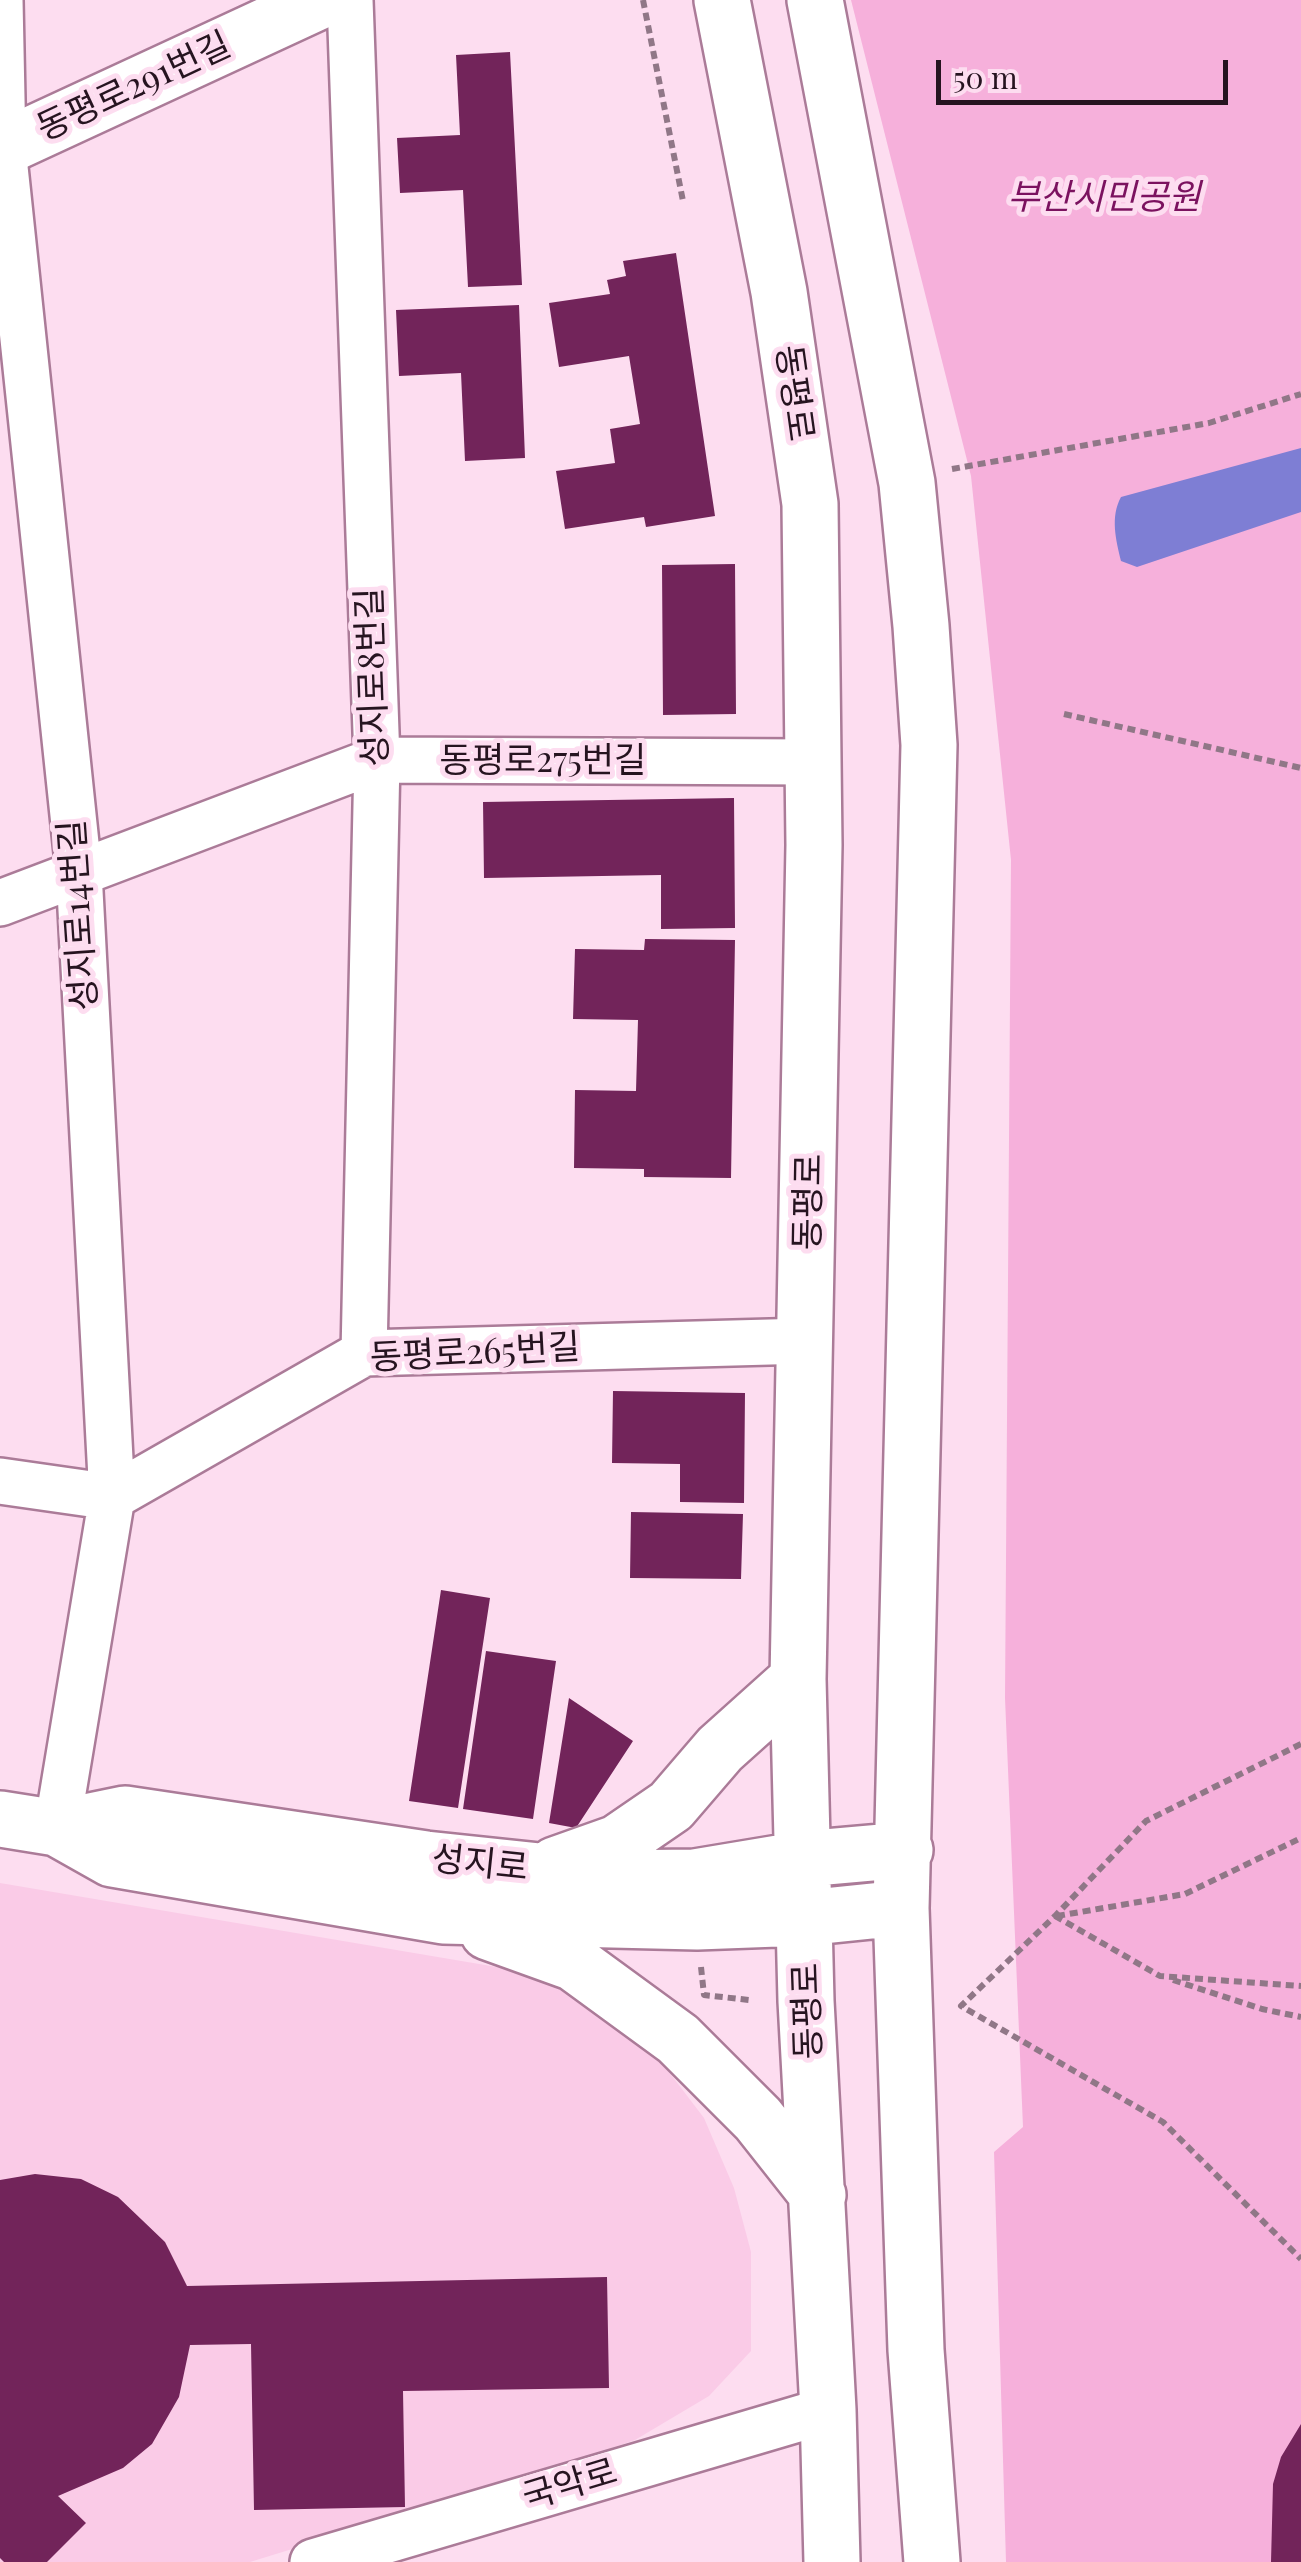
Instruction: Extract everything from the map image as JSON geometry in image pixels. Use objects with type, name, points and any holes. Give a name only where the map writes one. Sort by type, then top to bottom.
[{"type":"main road","name":"동평로291번길","points":[[1,148],[322,0]]},
{"type":"main road","name":"동평로","points":[[722,0],[779,292],[810,504],[807,1341],[798,1679],[804,1918],[828,2410]]},
{"type":"main road","points":[[816,0],[906,483],[922,626],[929,745],[901,1908],[916,2350],[932,2562]]},
{"type":"main road","points":[[541,1870],[617,1844],[671,1806],[720,1749],[798,1679]]},
{"type":"main road","name":"성지로","points":[[57,1828],[125,1814],[426,1859],[606,1878],[695,1877],[803,1859],[904,1850]]},
{"type":"main road","name":"성지로","points":[[0,1818],[57,1828],[112,1858],[443,1916],[698,1922],[804,1918],[901,1908]]},
{"type":"main road","name":"성지로","points":[[443,1916],[574,1963],[678,2039],[758,2119],[818,2195]]},
{"type":"main road","points":[[913,2562],[916,2350]]},
{"type":"main road","points":[[828,2410],[832,2562]]},
{"type":"main road","points":[[828,2410],[854,2562]]},
{"type":"street","name":"성지로14번길","points":[[0,0],[1,148],[79,872],[112,1497],[57,1828]]},
{"type":"street","name":"성지로8번길","points":[[350,0],[377,760],[364,1353]]},
{"type":"street","name":"동평로275번길","points":[[0,903],[377,760],[812,762]]},
{"type":"street","name":"동평로265번길","points":[[112,1497],[364,1353],[807,1341]]},
{"type":"street","points":[[0,1481],[112,1497]]},
{"type":"street","name":"국악로","points":[[312,2562],[828,2410]]},
{"type":"path","points":[[643,0],[683,201]]},
{"type":"path","points":[[950,469],[1209,423],[1301,394]]},
{"type":"path","points":[[1064,714],[1301,768]]},
{"type":"path","points":[[1301,1744],[1146,1821],[1056,1916],[962,2006],[1162,2122],[1301,2258]]},
{"type":"path","points":[[1056,1916],[1185,1894],[1301,1838]]},
{"type":"path","points":[[1056,1916],[1160,1976],[1262,2009],[1301,2017]]},
{"type":"path","points":[[699,1951],[704,1995],[749,2000]]},
{"type":"path","points":[[1160,1976],[1301,1986]]},
{"type":"shaded area","points":[[1301,448],[1301,512],[1137,567],[1121,561],[1115,521],[1121,497]]},
{"type":"shaded area","points":[[0,1883],[556,1977],[656,2055],[704,2118],[734,2188],[751,2252],[751,2351],[709,2396],[635,2440],[250,2562],[0,2562]]},
{"type":"green space","name":"부산시민공원","points":[[851,0],[1301,0],[1301,2562],[1006,2562],[994,2152],[1023,2127],[1005,1698],[1011,860],[971,476]]},
{"type":"building","points":[[510,52],[522,285],[468,287],[463,190],[400,193],[397,138],[460,135],[456,55]]},
{"type":"building","points":[[676,253],[715,516],[646,527],[644,517],[565,529],[556,471],[615,463],[610,429],[640,424],[629,356],[559,367],[549,303],[610,294],[607,280],[626,276],[623,261]]},
{"type":"building","points":[[519,305],[525,458],[465,461],[461,373],[399,376],[396,310]]},
{"type":"building","points":[[735,564],[736,714],[663,715],[662,565]]},
{"type":"building","points":[[734,798],[735,928],[661,929],[661,875],[484,878],[483,802]]},
{"type":"building","points":[[645,939],[735,940],[731,1178],[644,1177],[644,1169],[574,1168],[575,1090],[636,1091],[638,1020],[573,1019],[575,949],[644,950]]},
{"type":"building","points":[[613,1391],[745,1393],[744,1503],[680,1502],[680,1464],[612,1463]]},
{"type":"building","points":[[631,1512],[743,1514],[741,1579],[630,1578]]},
{"type":"building","points":[[441,1590],[490,1598],[458,1808],[409,1801]]},
{"type":"building","points":[[486,1651],[556,1661],[533,1819],[463,1809]]},
{"type":"building","points":[[569,1698],[633,1741],[576,1828],[549,1823]]},
{"type":"building","points":[[35,2174],[81,2179],[118,2197],[165,2242],[187,2286],[607,2277],[609,2388],[403,2391],[405,2507],[254,2510],[251,2344],[190,2345],[179,2397],[152,2444],[123,2468],[58,2496],[86,2523],[47,2562],[4,2562],[0,2558],[0,2180]]},
{"type":"building","points":[[1301,2424],[1301,2562],[1271,2562],[1273,2484],[1281,2457]]}]
